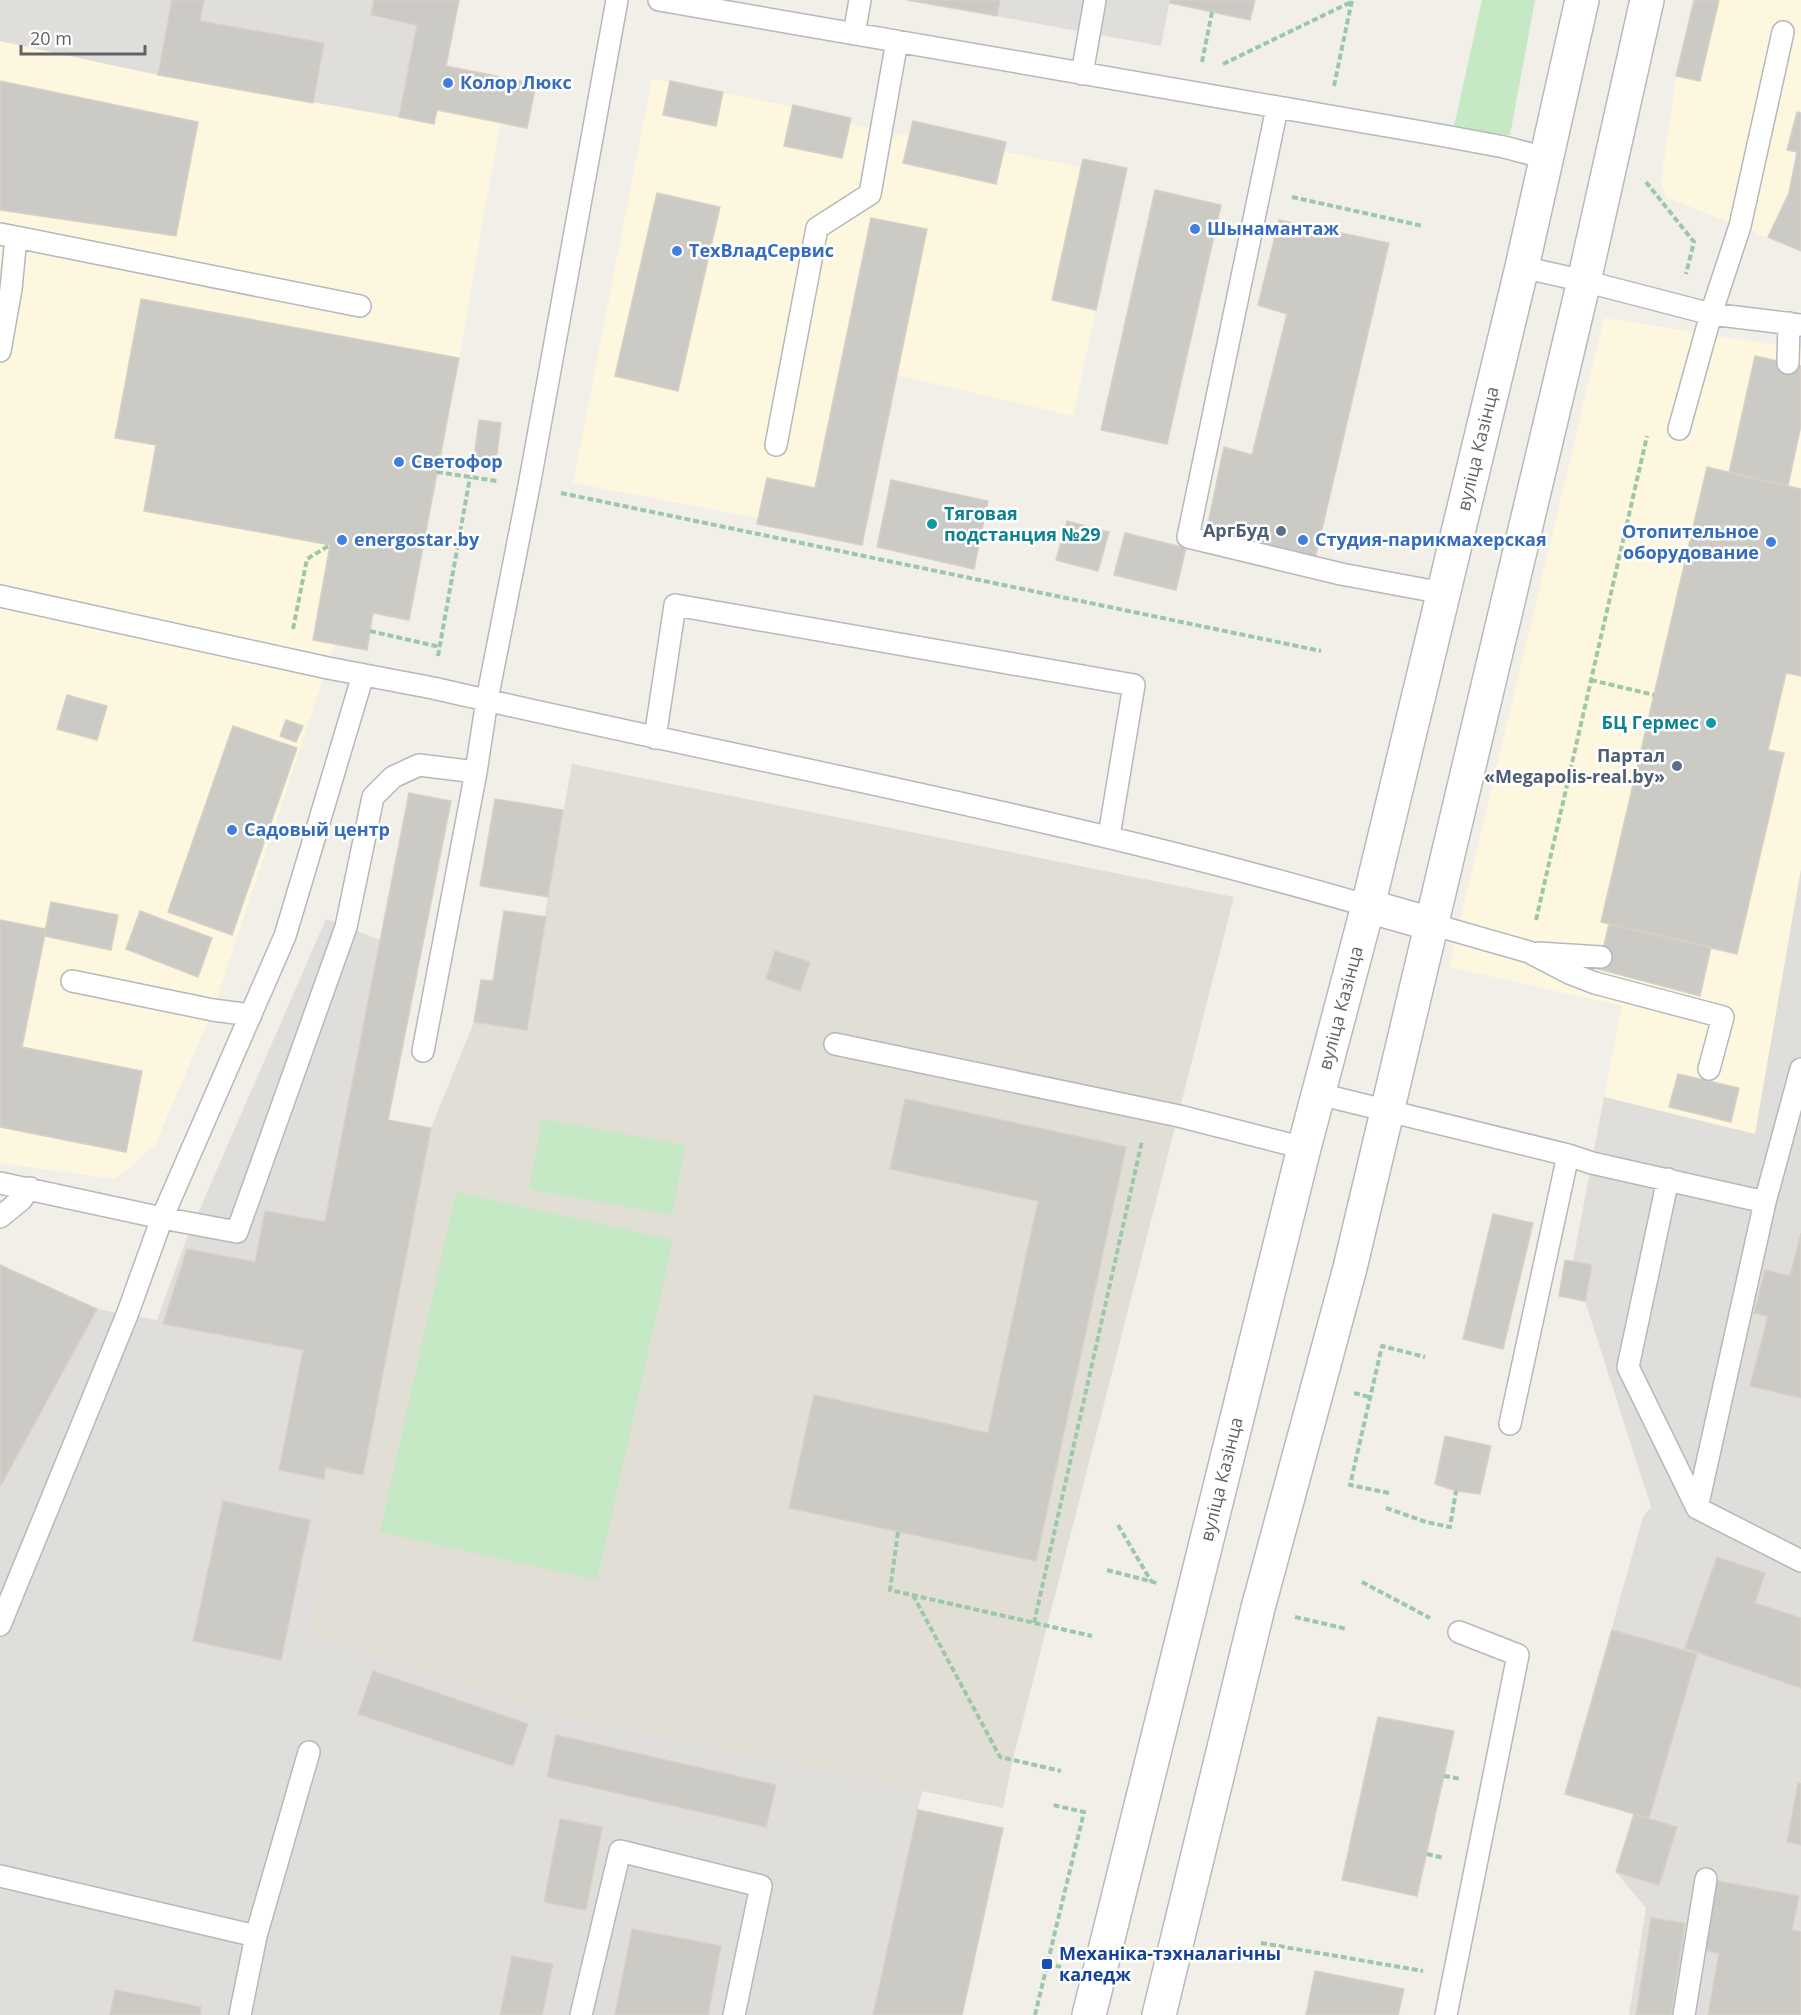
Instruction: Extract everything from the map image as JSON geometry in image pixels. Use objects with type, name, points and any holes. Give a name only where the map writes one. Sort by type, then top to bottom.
[{"type":"main road","name":"вуліца Казінца","points":[[1089,2015],[1304,1148],[1368,906],[1522,267],[1582,0]]},
{"type":"main road","points":[[1159,2015],[1258,1608],[1350,1268],[1584,281],[1647,0]]},
{"type":"main road","points":[[1368,906],[1431,924]]},
{"type":"lane","points":[[659,0],[1469,141],[1546,158]]},
{"type":"lane","points":[[854,34],[860,0]]},
{"type":"lane","points":[[1082,74],[1095,0]]},
{"type":"lane","points":[[423,1050],[529,486],[612,1]]},
{"type":"lane","points":[[1679,429],[1711,314],[1740,226],[1783,32]]},
{"type":"lane","points":[[776,445],[817,228],[870,194],[897,41]]},
{"type":"lane","points":[[1277,108],[1188,537],[1341,574],[1443,593]]},
{"type":"lane","points":[[0,351],[10,289],[8,236],[360,306]]},
{"type":"lane","points":[[1522,267],[1711,314],[1795,324],[1788,363]]},
{"type":"lane","points":[[0,596],[1109,836],[1222,867],[1268,877],[1368,906]]},
{"type":"lane","points":[[655,738],[675,605],[1134,685],[1109,836]]},
{"type":"lane","points":[[0,1626],[127,1315],[162,1218],[285,936],[363,675]]},
{"type":"lane","points":[[0,1183],[237,1232],[346,927],[373,797],[393,777],[419,765],[476,772]]},
{"type":"lane","points":[[1431,924],[1529,952],[1596,984],[1723,1017],[1710,1069]]},
{"type":"lane","points":[[1529,952],[1601,957]]},
{"type":"lane","points":[[72,981],[213,1010],[251,1015]]},
{"type":"lane","points":[[835,1044],[1179,1116],[1304,1148]]},
{"type":"lane","points":[[1697,1508],[1765,1202],[1801,1069]]},
{"type":"lane","points":[[1319,1094],[1388,1109],[1592,1163],[1765,1202]]},
{"type":"lane","points":[[1510,1424],[1568,1155]]},
{"type":"lane","points":[[1668,1179],[1628,1367],[1697,1508],[1801,1561]]},
{"type":"lane","points":[[0,1217],[21,1200],[30,1188]]},
{"type":"lane","points":[[1446,2015],[1518,1655],[1459,1632]]},
{"type":"lane","points":[[240,2015],[256,1936],[309,1752]]},
{"type":"lane","points":[[581,2015],[620,1851],[761,1886],[734,2015]]},
{"type":"lane","points":[[0,1876],[256,1936]]},
{"type":"lane","points":[[1684,2015],[1706,1880]]},
{"type":"path","points":[[1218,67],[1352,1]]},
{"type":"path","points":[[1333,88],[1352,1]]},
{"type":"path","points":[[1196,93],[1212,12]]},
{"type":"path","points":[[1646,183],[1694,242],[1677,306]]},
{"type":"path","points":[[1260,190],[1423,226]]},
{"type":"path","points":[[1529,952],[1648,430]]},
{"type":"path","points":[[437,472],[529,486],[1320,651]]},
{"type":"path","points":[[433,688],[470,477]]},
{"type":"path","points":[[288,658],[307,559],[330,545]]},
{"type":"path","points":[[370,631],[440,647]]},
{"type":"path","points":[[1591,680],[1654,695]]},
{"type":"path","points":[[1034,1623],[1136,1168]]},
{"type":"path","points":[[1389,1493],[1350,1485],[1382,1347],[1425,1356]]},
{"type":"path","points":[[1386,1508],[1426,1522],[1450,1527],[1456,1491]]},
{"type":"path","points":[[1107,1570],[1151,1582],[1118,1524]]},
{"type":"path","points":[[898,1532],[890,1590],[1092,1636]]},
{"type":"path","points":[[1362,1582],[1459,1632]]},
{"type":"path","points":[[912,1594],[1000,1757],[1061,1771]]},
{"type":"path","points":[[1035,2015],[1084,1812],[1053,1805]]},
{"type":"path","points":[[1261,1943],[1453,1976]]},
{"type":"shaded area","points":[[0,0],[374,0],[371,16],[417,25],[399,117],[158,75],[0,41]]},
{"type":"shaded area","points":[[907,0],[1170,0],[1161,46]]},
{"type":"shaded area","points":[[1694,0],[1801,0],[1801,251],[1666,197],[1661,181],[1677,70]]},
{"type":"shaded area","points":[[0,41],[158,75],[434,124],[437,110],[500,123],[459,358],[409,620],[374,614],[367,650],[335,644],[213,1010],[155,1145],[116,1179],[0,1163]]},
{"type":"shaded area","points":[[652,79],[850,118],[849,124],[909,136],[913,121],[1006,142],[1004,152],[1081,167],[1083,159],[1127,168],[1073,416],[897,375],[862,545],[758,518],[573,483]]},
{"type":"shaded area","points":[[1604,318],[1801,349],[1801,869],[1755,1134],[1604,1097],[1622,1006],[1449,967]]},
{"type":"shaded area","points":[[572,764],[1234,897],[1013,1759],[1003,1808],[553,1714],[313,1634],[325,1467],[362,1475],[431,1128],[474,1022],[527,1030]]},
{"type":"shaded area","points":[[409,793],[451,801],[388,1120],[363,1475],[326,1467],[313,1633],[553,1714],[922,1791],[918,1810],[1003,1828],[962,2015],[0,2015],[0,1265],[97,1309],[157,1320],[185,1243],[326,919],[380,940]]},
{"type":"shaded area","points":[[1801,869],[1801,2015],[1629,2015],[1646,1908],[1616,1872],[1634,1814],[1565,1794],[1643,1517],[1651,1507],[1585,1301],[1559,1296],[1565,1260],[1573,1261],[1604,1097],[1755,1134]]},
{"type":"green space","points":[[1482,0],[1535,0],[1510,135],[1453,131]]},
{"type":"green space","points":[[542,1119],[685,1145],[672,1215],[529,1189]]},
{"type":"green space","points":[[456,1192],[673,1240],[597,1580],[380,1532]]},
{"type":"building","points":[[172,0],[204,0],[200,21],[324,43],[313,103],[158,75]]},
{"type":"building","points":[[374,0],[459,0],[446,66],[536,84],[527,128],[437,110],[434,124],[399,117],[417,25],[371,15]]},
{"type":"building","points":[[907,0],[1000,0],[997,16]]},
{"type":"building","points":[[1170,0],[1255,0],[1250,20],[1170,3]]},
{"type":"building","points":[[1694,0],[1719,0],[1700,81],[1676,76]]},
{"type":"building","points":[[0,81],[198,122],[176,236],[0,210]]},
{"type":"building","points":[[670,81],[723,92],[716,126],[663,115]]},
{"type":"building","points":[[793,105],[851,118],[842,158],[784,146]]},
{"type":"building","points":[[1797,112],[1801,113],[1801,251],[1768,237],[1789,193],[1797,152],[1787,150]]},
{"type":"building","points":[[913,121],[1006,142],[996,184],[903,163]]},
{"type":"building","points":[[1083,159],[1127,168],[1096,310],[1052,300]]},
{"type":"building","points":[[1155,190],[1221,205],[1167,444],[1101,430]]},
{"type":"building","points":[[657,193],[720,207],[678,391],[615,376]]},
{"type":"building","points":[[871,218],[927,229],[862,545],[757,524],[767,478],[815,488]]},
{"type":"building","points":[[1279,220],[1389,243],[1315,559],[1206,533],[1224,447],[1252,455],[1287,314],[1258,305]]},
{"type":"building","points":[[141,299],[459,358],[409,620],[373,613],[367,650],[313,640],[330,545],[144,511],[156,445],[115,438]]},
{"type":"building","points":[[1755,356],[1801,366],[1801,425],[1788,486],[1729,473]]},
{"type":"building","points":[[479,420],[501,423],[496,461],[474,458]]},
{"type":"building","name":"БЦ Гермес","points":[[1707,467],[1801,489],[1801,676],[1786,673],[1768,750],[1784,753],[1737,954],[1601,922]]},
{"type":"building","name":"Тяговая подстанция №29","points":[[891,480],[988,501],[974,569],[877,547]]},
{"type":"building","points":[[1067,521],[1109,532],[1098,571],[1056,560]]},
{"type":"building","points":[[1125,533],[1186,548],[1176,590],[1114,575]]},
{"type":"building","points":[[67,695],[107,706],[97,740],[57,729]]},
{"type":"building","points":[[286,720],[303,726],[296,742],[280,736]]},
{"type":"building","name":"Садовый центр","points":[[233,726],[297,748],[232,935],[168,912]]},
{"type":"building","points":[[409,793],[451,801],[388,1120],[431,1128],[363,1475],[325,1467],[324,1479],[279,1470],[303,1350],[163,1324],[187,1249],[255,1262],[265,1211],[325,1222]]},
{"type":"building","points":[[495,799],[563,810],[548,897],[480,886]]},
{"type":"building","points":[[51,902],[118,915],[111,950],[44,936]]},
{"type":"building","points":[[140,911],[212,938],[198,977],[126,949]]},
{"type":"building","points":[[504,911],[546,917],[527,1030],[474,1022],[481,980],[493,981]]},
{"type":"building","points":[[0,920],[46,929],[22,1047],[142,1071],[126,1152],[0,1127]]},
{"type":"building","points":[[1609,924],[1711,947],[1700,996],[1598,969]]},
{"type":"building","points":[[775,951],[810,962],[800,991],[766,979]]},
{"type":"building","points":[[1678,1074],[1739,1088],[1731,1122],[1669,1107]]},
{"type":"building","points":[[905,1099],[1126,1147],[1036,1561],[789,1508],[814,1395],[988,1433],[1038,1201],[890,1169]]},
{"type":"building","points":[[1493,1214],[1533,1223],[1503,1349],[1463,1339]]},
{"type":"building","points":[[1801,1233],[1801,1398],[1750,1386],[1768,1316],[1754,1313],[1765,1270],[1790,1276]]},
{"type":"building","points":[[1565,1260],[1592,1265],[1585,1301],[1559,1296]]},
{"type":"building","points":[[0,1265],[97,1309],[0,1487]]},
{"type":"building","points":[[1445,1436],[1491,1446],[1480,1494],[1456,1491],[1435,1484]]},
{"type":"building","points":[[223,1501],[310,1520],[281,1660],[193,1641]]},
{"type":"building","points":[[1717,1557],[1765,1573],[1755,1603],[1801,1618],[1801,1688],[1685,1648]]},
{"type":"building","points":[[1612,1630],[1697,1654],[1649,1818],[1565,1794]]},
{"type":"building","points":[[373,1671],[528,1724],[513,1766],[358,1714]]},
{"type":"building","points":[[1378,1717],[1454,1731],[1417,1896],[1342,1880]]},
{"type":"building","points":[[556,1735],[776,1785],[766,1827],[547,1777]]},
{"type":"building","points":[[1798,1783],[1801,1784],[1801,1845],[1787,1842]]},
{"type":"building","points":[[918,1810],[1003,1828],[962,2015],[873,2015]]},
{"type":"building","points":[[1634,1814],[1677,1827],[1659,1885],[1616,1872]]},
{"type":"building","points":[[560,1819],[602,1827],[586,1910],[544,1902]]},
{"type":"building","points":[[1717,1881],[1799,1896],[1792,1930],[1801,1932],[1801,2015],[1708,2015],[1719,1953],[1704,1950]]},
{"type":"building","points":[[1651,1918],[1685,1923],[1671,2015],[1636,2015]]},
{"type":"building","points":[[632,1929],[721,1946],[708,2015],[615,2015]]},
{"type":"building","points":[[512,1956],[553,1964],[542,2015],[500,2015]]},
{"type":"building","points":[[1315,1971],[1404,1989],[1398,2015],[1306,2015]]},
{"type":"building","points":[[115,1990],[201,2007],[200,2015],[110,2015]]},
{"type":"place","name":"Колор Люкс","points":[[448,83]]},
{"type":"place","name":"Шынамантаж","points":[[1195,229]]},
{"type":"place","name":"ТехВладСервис","points":[[677,251]]},
{"type":"place","name":"Светофор","points":[[399,462]]},
{"type":"place","name":"Тяговая подстанция №29","points":[[932,524]]},
{"type":"place","name":"АргБуд","points":[[1281,531]]},
{"type":"place","name":"energostar.by","points":[[342,540]]},
{"type":"place","name":"Студия-парикмахерская","points":[[1303,540]]},
{"type":"place","name":"Отопительное оборудование","points":[[1771,542]]},
{"type":"place","name":"БЦ Гермес","points":[[1711,723]]},
{"type":"place","name":"Партал «Megapolis-real.by»","points":[[1677,766]]},
{"type":"place","name":"Садовый центр","points":[[232,830]]},
{"type":"place","name":"Механіка-тэхналагічны каледж","points":[[1047,1964]]}]
